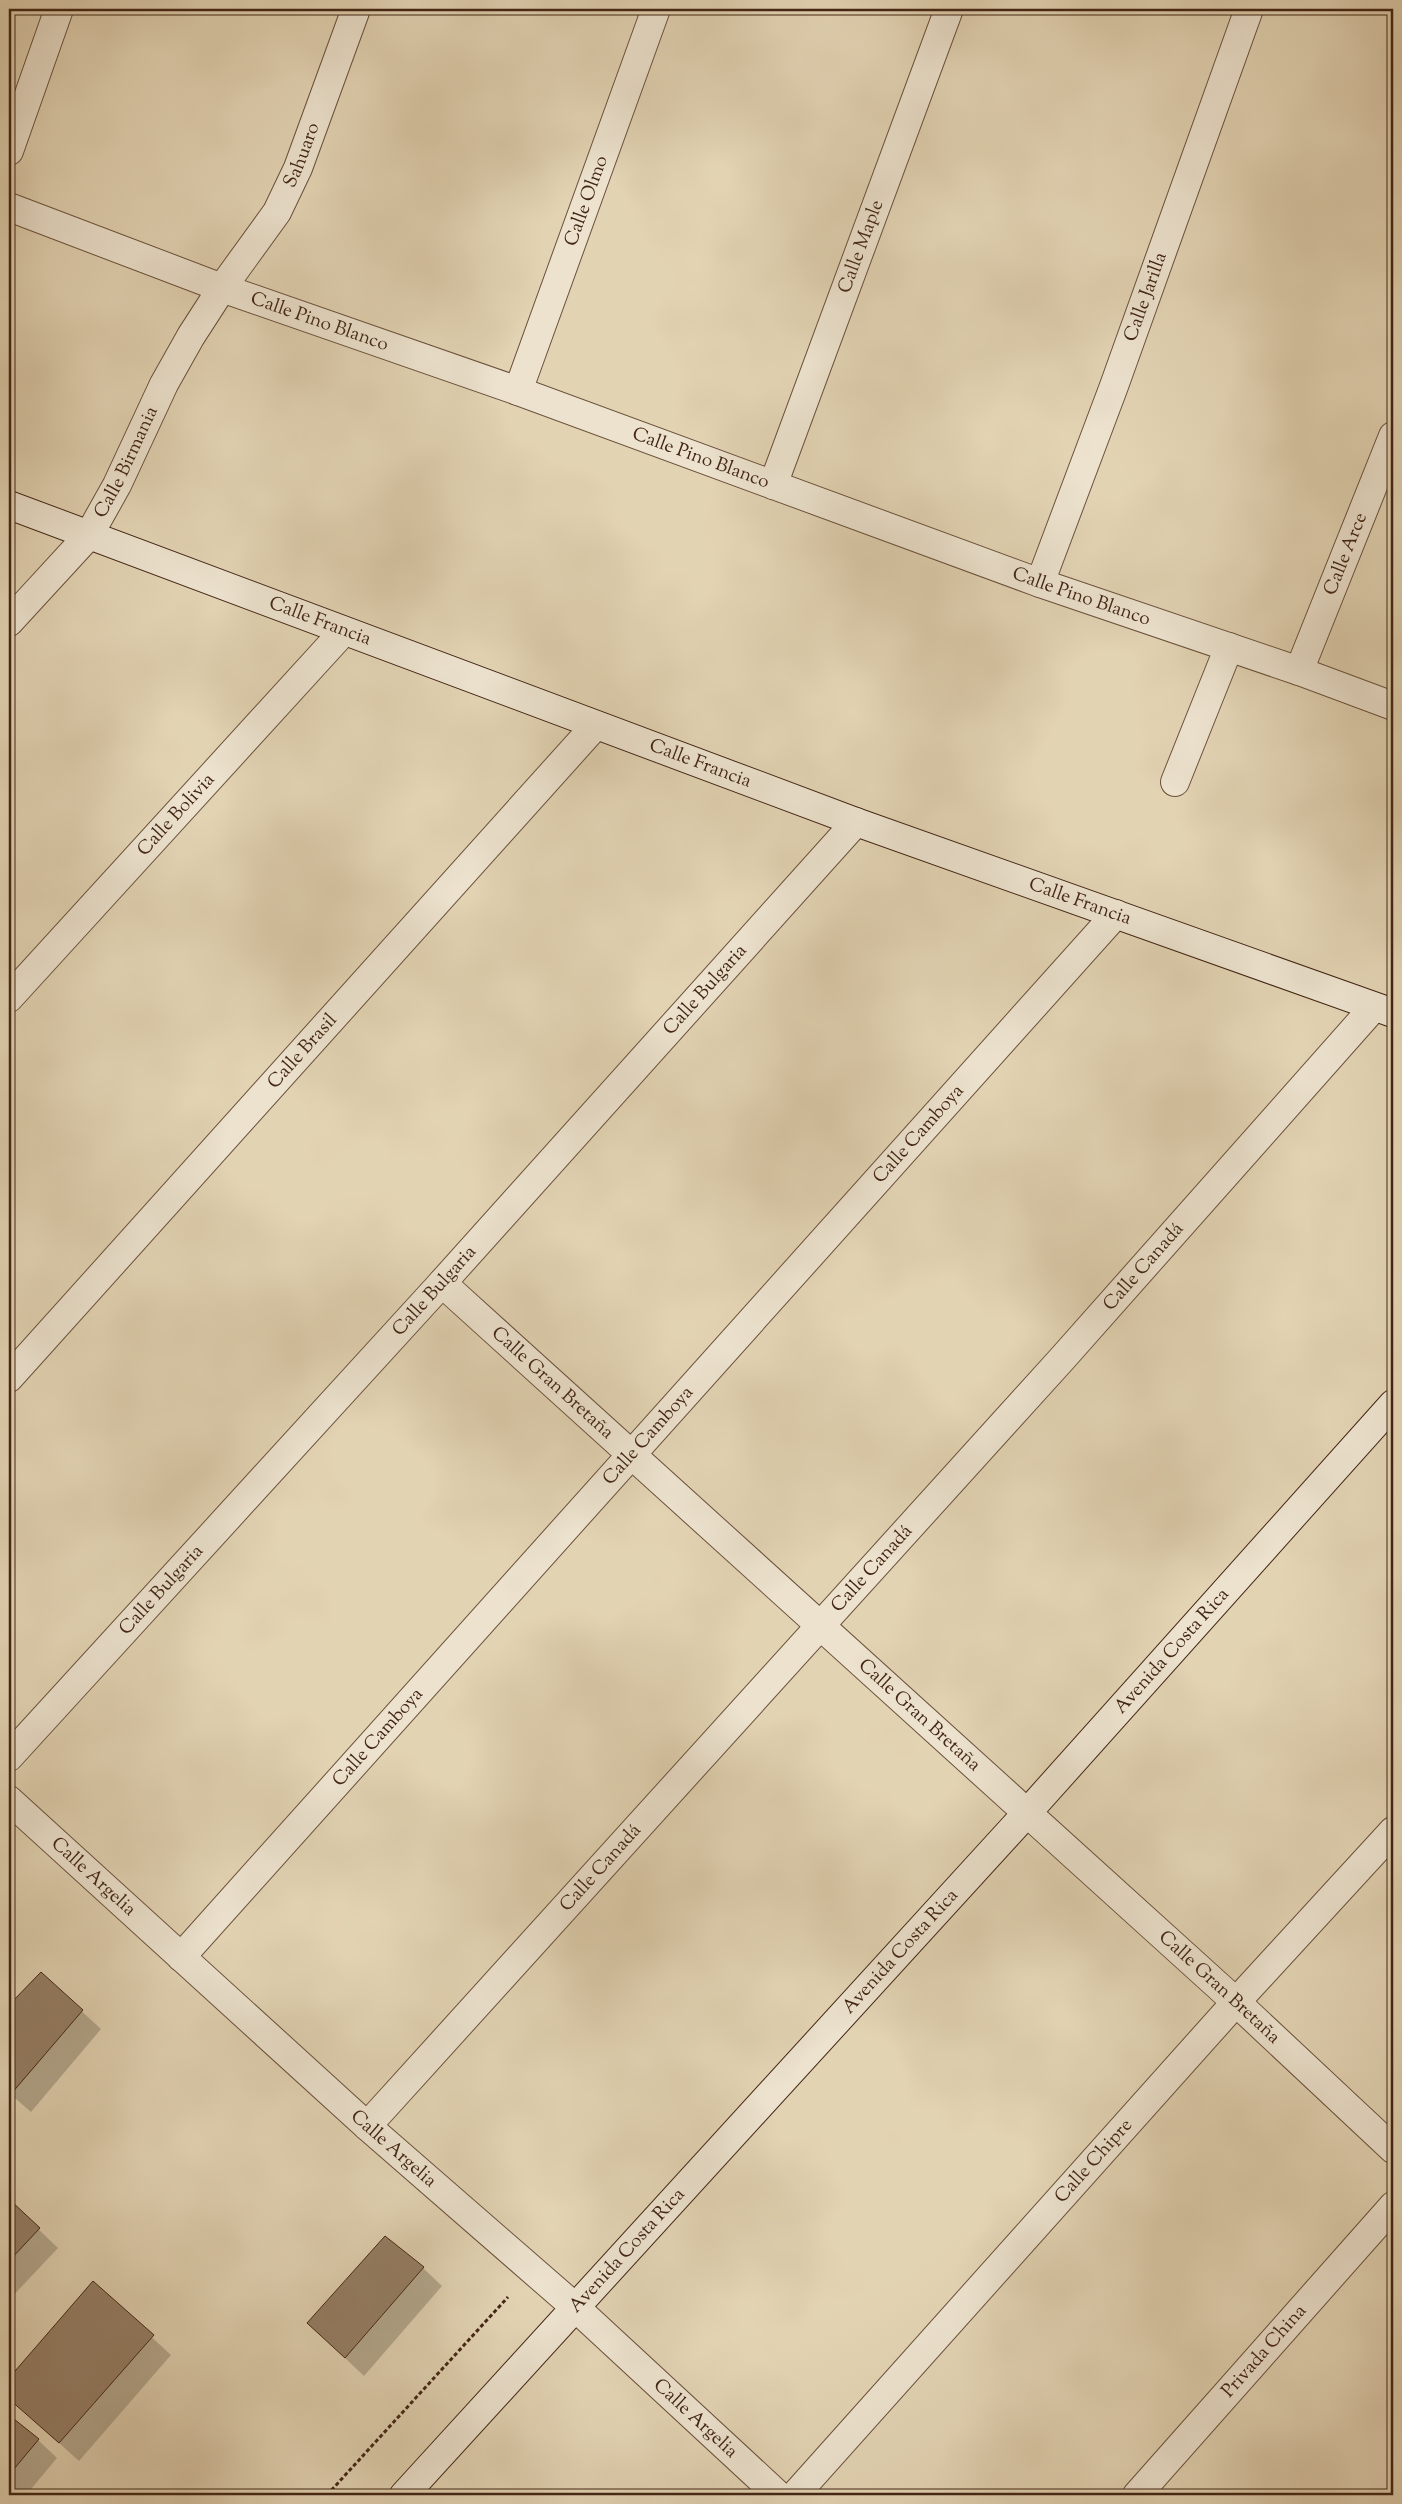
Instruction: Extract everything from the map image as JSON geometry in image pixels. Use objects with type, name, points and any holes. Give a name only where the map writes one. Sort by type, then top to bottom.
[{"type":"street","points":[[9,151],[59,9]]},
{"type":"street","name":"Sahuaro","points":[[222,288],[244,259],[281,203],[298,168],[356,9]]},
{"type":"street","name":"Calle Olmo","points":[[518,391],[656,9]]},
{"type":"street","name":"Calle Maple","points":[[773,485],[949,9]]},
{"type":"street","name":"Calle Jarilla","points":[[1040,583],[1114,386],[1249,9]]},
{"type":"street","name":"Calle Pino Blanco","points":[[9,207],[222,288],[518,391],[1040,583],[1299,671],[1393,706]]},
{"type":"street","name":"Calle Birmania","points":[[9,622],[89,535],[117,484],[164,384],[191,336],[222,288]]},
{"type":"street","name":"Calle Arce","points":[[1299,671],[1393,436]]},
{"type":"street","name":"Calle Francia","points":[[9,505],[343,632],[856,822],[1384,1010]]},
{"type":"street","name":"Calle Bolivia","points":[[9,998],[343,632]]},
{"type":"street","points":[[1175,782],[1229,647]]},
{"type":"street","name":"Calle Brasil","points":[[9,1378],[595,726]]},
{"type":"street","name":"Calle Bulgaria","points":[[9,1757],[442,1283],[856,822]]},
{"type":"street","name":"Calle Camboya","points":[[181,1957],[1116,914]]},
{"type":"street","name":"Calle Canadá","points":[[367,2126],[1067,1352],[1384,1010]]},
{"type":"street","name":"Calle Gran Bretaña","points":[[442,1283],[818,1626],[1236,2002],[1393,2149]]},
{"type":"street","name":"Avenida Costa Rica","points":[[404,2495],[1026,1814],[1393,1404]]},
{"type":"street","name":"Calle Argelia","points":[[9,1800],[367,2126],[576,2308],[778,2495]]},
{"type":"street","name":"Calle Chipre","points":[[795,2495],[1236,2002],[1393,1831]]},
{"type":"street","name":"Privada China","points":[[1137,2495],[1393,2206]]},
{"type":"path","points":[[327,2495],[509,2296],[501,2289]]},
{"type":"building","points":[[41,1972],[83,2010],[11,2094],[9,2092],[9,2005]]},
{"type":"building","points":[[9,2199],[40,2228],[9,2261]]},
{"type":"building","points":[[385,2236],[424,2267],[345,2358],[307,2323]]},
{"type":"building","points":[[93,2281],[154,2335],[59,2443],[9,2399],[9,2378]]},
{"type":"building","points":[[9,2415],[39,2439],[9,2475]]}]
